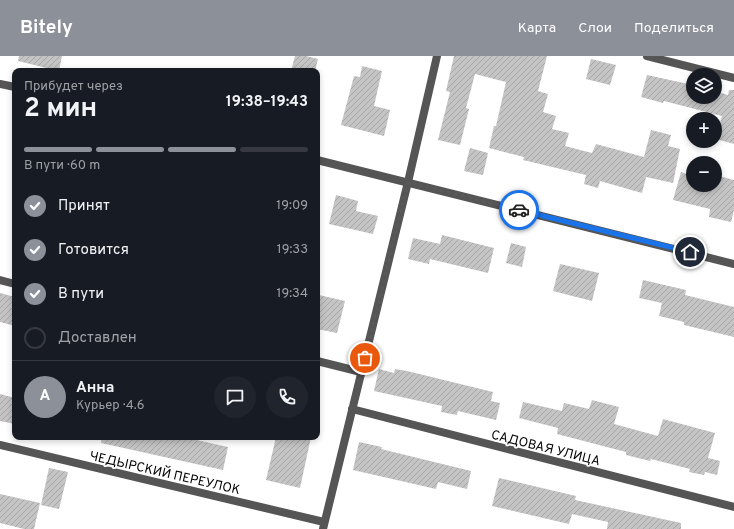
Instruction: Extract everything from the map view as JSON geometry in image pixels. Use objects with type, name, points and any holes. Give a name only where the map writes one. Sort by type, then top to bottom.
[{"type":"street","points":[[323,526],[408,182],[437,56]]},
{"type":"street","points":[[647,56],[734,78]]},
{"type":"street","points":[[0,84],[12,86]]},
{"type":"street","points":[[320,161],[734,264]]},
{"type":"street","points":[[0,280],[12,283]]},
{"type":"street","points":[[320,362],[361,372]]},
{"type":"street","name":"САДОВАЯ УЛИЦА","points":[[352,409],[734,508]]},
{"type":"street","name":"ЧЕДЫРСКИЙ ПЕРЕУЛОК","points":[[0,446],[323,526]]},
{"type":"building","points":[[19,56],[62,56],[60,68],[47,68],[18,61]]},
{"type":"building","points":[[295,56],[306,56],[318,59],[316,68],[292,68]]},
{"type":"building","points":[[454,56],[547,56],[538,91],[548,94],[543,112],[556,116],[552,129],[569,133],[565,146],[592,153],[596,144],[644,157],[651,130],[671,135],[668,146],[680,149],[673,183],[646,177],[642,193],[600,181],[598,188],[584,184],[586,175],[523,160],[524,157],[489,148],[494,126],[496,126],[506,82],[475,74],[466,108],[469,109],[460,145],[438,140],[450,92],[446,91]]},
{"type":"building","points":[[591,59],[616,65],[610,85],[586,79]]},
{"type":"building","points":[[362,66],[382,71],[374,106],[390,110],[384,136],[341,125],[354,76],[360,77]]},
{"type":"building","points":[[647,75],[686,83],[686,104],[722,104],[722,93],[728,95],[729,90],[734,90],[734,144],[722,141],[722,112],[707,112],[664,101],[663,103],[641,97]]},
{"type":"building","points":[[470,148],[488,153],[483,175],[464,171]]},
{"type":"building","points":[[681,172],[686,174],[686,192],[722,192],[722,177],[734,180],[734,210],[731,222],[709,217],[710,209],[673,200]]},
{"type":"building","points":[[336,195],[358,201],[356,211],[378,216],[373,234],[329,224]]},
{"type":"building","points":[[442,235],[494,248],[488,273],[430,259],[429,264],[408,259],[413,238],[440,244]]},
{"type":"building","points":[[511,243],[526,247],[522,267],[506,263]]},
{"type":"building","points":[[560,264],[599,273],[592,301],[553,291]]},
{"type":"building","points":[[643,280],[686,290],[685,295],[734,307],[734,337],[684,325],[684,322],[659,316],[662,303],[639,298]]},
{"type":"building","points":[[0,293],[12,296],[12,325],[0,322]]},
{"type":"building","points":[[320,295],[345,301],[337,333],[320,330]]},
{"type":"building","points":[[379,369],[394,373],[395,369],[407,371],[493,392],[491,401],[500,403],[496,420],[458,411],[457,415],[441,412],[442,406],[374,391]]},
{"type":"building","points":[[0,394],[12,397],[12,423],[0,421]]},
{"type":"building","points":[[592,400],[619,407],[614,424],[658,436],[663,419],[715,433],[708,458],[720,461],[717,475],[705,472],[704,475],[689,472],[690,469],[651,459],[650,461],[626,455],[626,452],[557,434],[558,428],[519,418],[523,402],[562,411],[564,403],[589,409]]},
{"type":"building","points":[[102,440],[196,440],[228,447],[223,470],[101,443]]},
{"type":"building","points":[[275,440],[310,440],[300,488],[266,480]]},
{"type":"building","points":[[359,442],[382,447],[381,449],[471,471],[467,489],[438,482],[436,489],[353,470]]},
{"type":"building","points":[[49,468],[68,472],[59,509],[41,505]]},
{"type":"building","points":[[499,478],[576,496],[575,500],[681,523],[681,529],[607,529],[608,522],[572,514],[569,524],[492,506]]},
{"type":"building","points":[[0,494],[40,503],[34,529],[24,529],[0,523]]},
{"type":"way so far","points":[[365,358],[408,182],[519,210]]},
{"type":"route","points":[[519,210],[690,252]]}]
